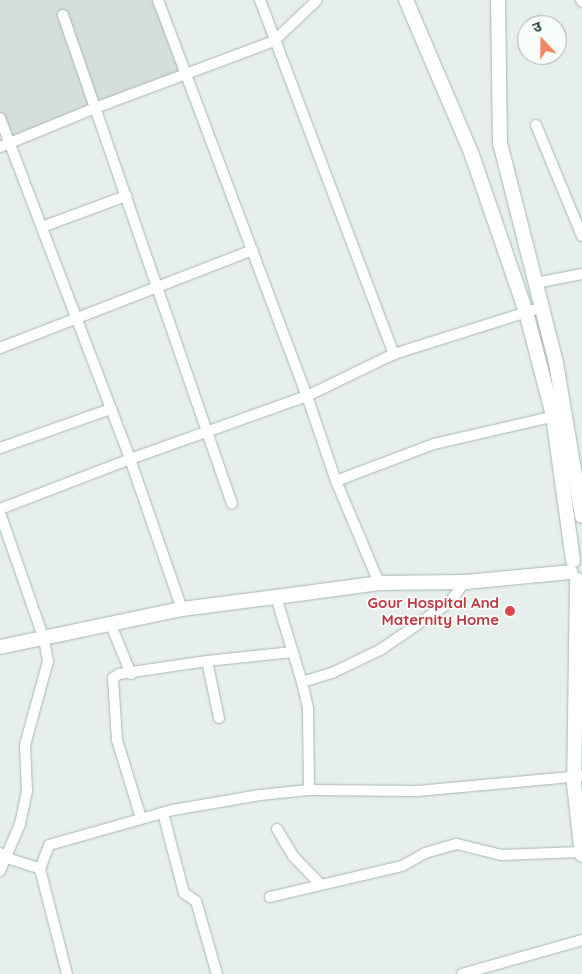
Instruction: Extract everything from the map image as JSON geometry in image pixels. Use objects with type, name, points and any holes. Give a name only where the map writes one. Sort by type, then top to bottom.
[{"type":"street","points":[[158,0],[253,250],[336,481],[379,584]]},
{"type":"street","points":[[260,0],[394,354]]},
{"type":"street","points":[[5,146],[95,108],[274,41],[317,0]]},
{"type":"street","points":[[406,0],[472,155],[526,312],[559,415],[582,516]]},
{"type":"street","points":[[270,897],[402,866],[425,853],[457,844],[501,855],[582,854],[578,776],[577,570],[559,415],[543,307],[500,143],[498,0]]},
{"type":"street","points":[[64,15],[232,504]]},
{"type":"street","points":[[0,118],[5,146],[42,227],[130,459],[182,609]]},
{"type":"street","points":[[536,125],[582,236]]},
{"type":"street","points":[[42,227],[126,196]]},
{"type":"street","points":[[500,240],[523,234]]},
{"type":"street","points":[[0,348],[253,250]]},
{"type":"street","points":[[536,284],[582,274]]},
{"type":"street","points":[[0,509],[130,459],[307,396],[394,354],[543,307]]},
{"type":"street","points":[[0,448],[111,409]]},
{"type":"street","points":[[336,481],[434,444],[559,415]]},
{"type":"street","points":[[0,514],[44,639],[48,661],[25,745],[27,791],[20,824],[4,856],[0,871]]},
{"type":"street","points":[[0,647],[182,609],[379,584],[465,582],[577,570]]},
{"type":"street","points":[[302,682],[332,673],[380,650],[449,603],[465,582]]},
{"type":"street","points":[[276,597],[302,682],[308,709],[309,790]]},
{"type":"street","points":[[111,625],[131,674]]},
{"type":"street","points":[[141,818],[117,740],[112,682],[119,674],[131,674],[207,661],[293,652]]},
{"type":"street","points":[[207,661],[219,718]]},
{"type":"street","points":[[67,974],[40,868],[49,845],[141,818],[260,795],[309,790],[417,791],[578,776]]},
{"type":"street","points":[[163,813],[184,893],[196,901],[217,974]]},
{"type":"street","points":[[277,828],[293,856],[320,884]]},
{"type":"street","points":[[4,856],[40,868]]},
{"type":"street","points":[[462,974],[582,940]]},
{"type":"shaded area","points":[[0,0],[160,0],[185,76],[9,142],[0,117]]},
{"type":"place","name":"Gour Hospital And Maternity Home","points":[[510,611]]}]
